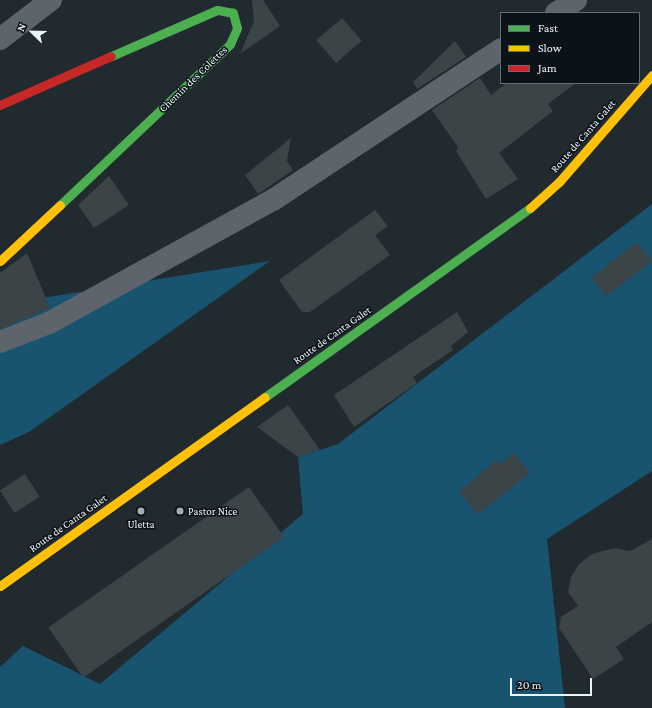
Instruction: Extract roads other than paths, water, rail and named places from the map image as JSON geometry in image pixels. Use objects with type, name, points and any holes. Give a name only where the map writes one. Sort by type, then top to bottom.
[{"type":"main road","name":"Chemin des Colettes","points":[[0,105],[217,10],[233,13],[237,28],[230,44],[217,58],[0,261]]},
{"type":"main road","name":"Route de Canta Galet","points":[[0,586],[528,210],[559,182],[652,74]]},
{"type":"street","points":[[0,39],[51,0]]},
{"type":"street","points":[[558,12],[576,0]]},
{"type":"street","points":[[0,342],[49,323],[273,200],[500,50]]},
{"type":"place","name":"Uletta","points":[[141,511]]},
{"type":"place","name":"Pastor Nice","points":[[180,511]]}]
